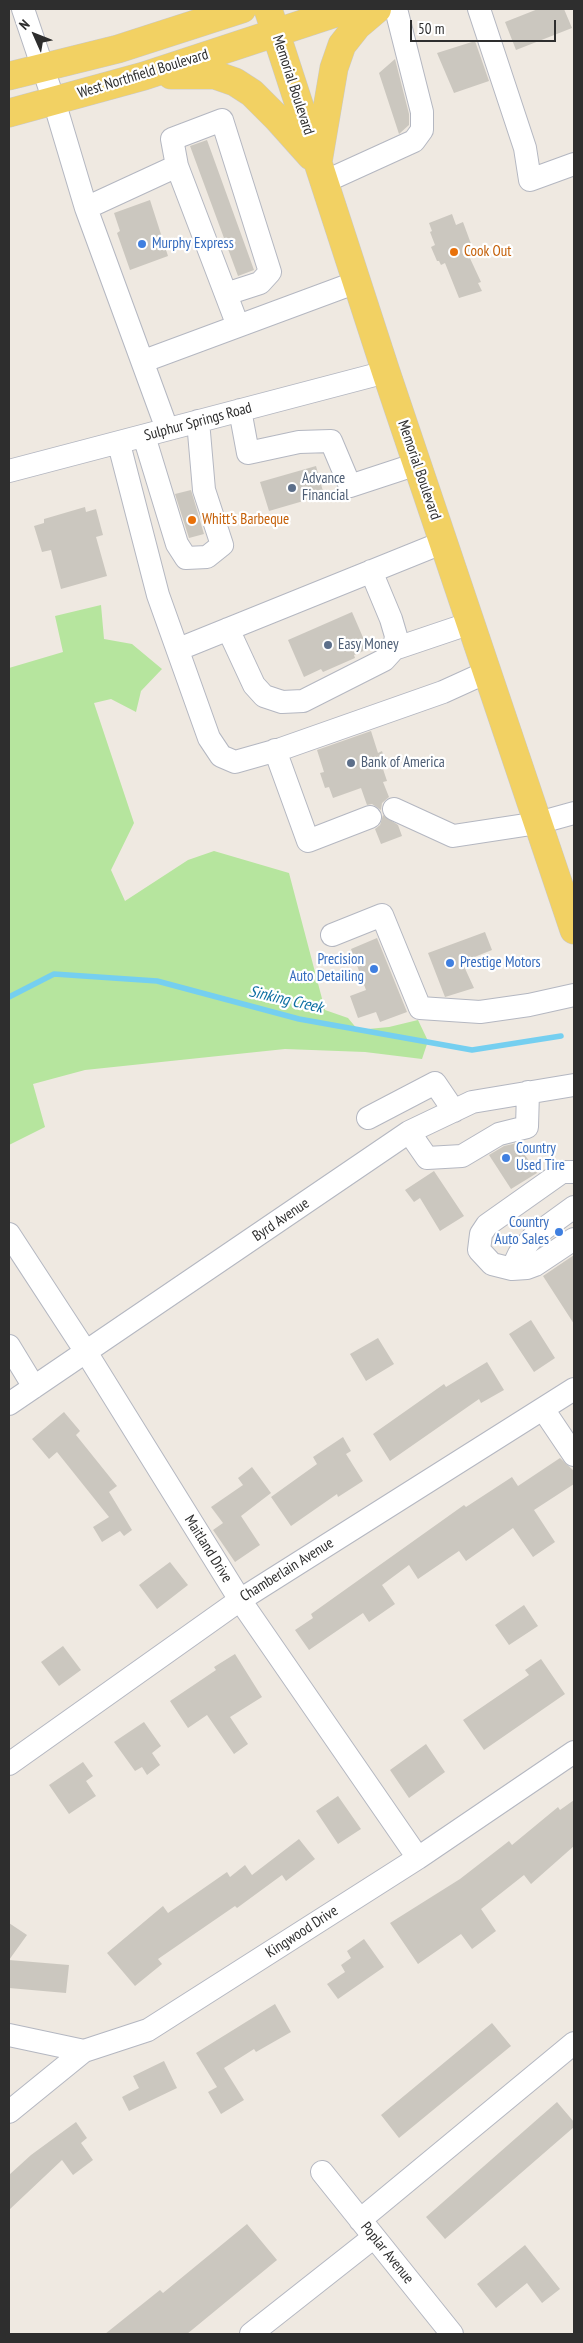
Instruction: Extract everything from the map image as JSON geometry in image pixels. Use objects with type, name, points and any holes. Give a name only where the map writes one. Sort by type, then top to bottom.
[{"type":"main road","points":[[161,36],[194,15],[200,9]]},
{"type":"main road","name":"West Northfield Boulevard","points":[[9,76],[118,50],[242,9]]},
{"type":"main road","name":"West Northfield Boulevard","points":[[9,114],[144,76],[272,21],[348,9]]},
{"type":"main road","points":[[321,173],[334,68],[342,45],[356,26],[378,9]]},
{"type":"main road","name":"Memorial Boulevard","points":[[272,21],[386,372],[574,930]]},
{"type":"main road","points":[[144,76],[215,75],[235,82],[252,94],[277,118],[321,173]]},
{"type":"street","points":[[23,9],[41,68],[54,101],[86,208],[144,361],[167,429]]},
{"type":"street","points":[[321,173],[414,141],[422,130],[422,112],[396,9]]},
{"type":"street","points":[[479,9],[525,148],[530,180],[574,164]]},
{"type":"street","points":[[226,294],[260,282],[270,272],[222,120],[172,139],[177,166],[238,326]]},
{"type":"street","points":[[86,208],[177,166]]},
{"type":"street","points":[[144,361],[357,282]]},
{"type":"street","name":"Sulphur Springs Road","points":[[9,471],[119,444],[167,429],[386,372]]},
{"type":"street","points":[[240,410],[248,453],[299,442],[331,441],[350,486],[417,464]]},
{"type":"street","points":[[144,436],[177,544],[186,558],[208,557],[222,545],[204,490],[198,422]]},
{"type":"street","points":[[119,444],[158,595],[179,649],[209,738],[222,756],[235,762],[275,750],[443,692],[487,672]]},
{"type":"street","points":[[179,649],[444,542]]},
{"type":"street","points":[[371,571],[391,619],[396,636],[394,649]]},
{"type":"street","points":[[228,629],[254,684],[264,696],[282,702],[303,702],[384,660],[394,649],[471,623]]},
{"type":"street","points":[[275,750],[308,841],[370,817]]},
{"type":"street","points":[[394,809],[452,836],[538,824],[574,813]]},
{"type":"street","points":[[332,935],[382,915],[420,1008],[480,1012],[529,1005],[574,995]]},
{"type":"street","points":[[368,1118],[435,1083],[454,1111]]},
{"type":"street","name":"Byrd Avenue","points":[[9,1404],[409,1132],[472,1102],[574,1085]]},
{"type":"street","points":[[409,1132],[427,1158],[462,1156],[499,1134],[527,1127],[528,1092]]},
{"type":"street","points":[[574,1172],[562,1172],[487,1225],[479,1250],[492,1264],[512,1269],[535,1265],[574,1239]]},
{"type":"street","points":[[512,1269],[519,1254],[534,1236],[574,1207]]},
{"type":"street","name":"Maitland Drive","points":[[9,1234],[86,1352],[240,1600],[418,1858]]},
{"type":"street","points":[[9,1346],[34,1386]]},
{"type":"street","name":"Chamberlain Avenue","points":[[9,1764],[240,1600],[574,1389]]},
{"type":"street","points":[[543,1409],[574,1455]]},
{"type":"street","name":"Kingwood Drive","points":[[84,2051],[148,2030],[418,1858],[574,1752]]},
{"type":"street","points":[[9,2035],[84,2051]]},
{"type":"street","points":[[360,2220],[574,2043]]},
{"type":"street","points":[[9,2112],[84,2051]]},
{"type":"street","name":"Poplar Avenue","points":[[322,2172],[452,2334]]},
{"type":"street","points":[[251,2334],[374,2237]]},
{"type":"green space","points":[[101,605],[104,639],[132,644],[162,669],[141,691],[136,712],[111,699],[94,703],[134,823],[111,870],[125,901],[188,860],[214,851],[289,873],[325,1010],[348,1018],[358,1030],[389,1027],[418,1020],[428,1041],[422,1059],[365,1052],[285,1049],[85,1070],[33,1084],[45,1127],[9,1145],[9,668],[63,652],[55,616]]},
{"type":"building","points":[[538,9],[564,9],[572,28],[516,50],[505,22]]},
{"type":"building","points":[[475,41],[489,81],[454,93],[437,53]]},
{"type":"building","points":[[395,59],[409,114],[409,125],[399,134],[379,73]]},
{"type":"building","name":"Murphy Express","points":[[207,140],[254,270],[238,276],[190,146]]},
{"type":"building","name":"Murphy Express","points":[[150,200],[168,256],[130,270],[117,233],[120,231],[114,213]]},
{"type":"building","points":[[452,214],[456,225],[463,222],[474,252],[468,254],[481,282],[478,283],[482,291],[459,298],[445,263],[441,265],[437,261],[431,247],[435,245],[429,223]]},
{"type":"building","name":"Advance Financial","points":[[316,466],[324,495],[269,511],[260,482]]},
{"type":"building","points":[[191,490],[204,534],[189,538],[175,494]]},
{"type":"building","points":[[85,507],[86,512],[96,509],[103,535],[96,537],[107,576],[61,589],[51,550],[42,552],[34,526],[44,523],[44,519]]},
{"type":"building","name":"Easy Money","points":[[352,612],[368,649],[354,655],[355,658],[323,672],[321,669],[304,677],[288,640]]},
{"type":"building","points":[[371,731],[378,753],[382,751],[387,767],[383,769],[387,781],[383,782],[389,797],[382,803],[381,810],[372,804],[367,805],[361,788],[333,798],[329,787],[325,788],[320,773],[324,772],[317,750]]},
{"type":"building","points":[[383,815],[398,825],[402,836],[381,844],[375,829],[380,825]]},
{"type":"building","points":[[485,932],[492,950],[462,962],[474,988],[445,997],[428,953]]},
{"type":"building","points":[[377,938],[407,1012],[380,1022],[376,1012],[358,1018],[350,996],[366,990],[351,949]]},
{"type":"building","points":[[517,1143],[537,1173],[511,1189],[489,1155],[504,1146]]},
{"type":"building","points":[[434,1171],[464,1216],[440,1231],[420,1198],[414,1202],[405,1190]]},
{"type":"building","points":[[574,1255],[574,1324],[543,1276]]},
{"type":"building","points":[[531,1320],[555,1358],[534,1372],[509,1334]]},
{"type":"building","points":[[378,1338],[394,1364],[366,1381],[350,1354]]},
{"type":"building","points":[[487,1362],[504,1390],[481,1403],[479,1399],[390,1461],[373,1434],[444,1384],[446,1387]]},
{"type":"building","points":[[64,1412],[80,1431],[76,1435],[117,1486],[109,1492],[132,1530],[124,1536],[120,1531],[102,1542],[93,1527],[109,1517],[57,1452],[49,1459],[32,1439]]},
{"type":"building","points":[[343,1437],[351,1451],[346,1454],[363,1481],[338,1497],[337,1494],[291,1526],[271,1497],[317,1464],[313,1457]]},
{"type":"building","points":[[560,1458],[574,1471],[574,1484],[534,1510],[555,1542],[533,1557],[513,1528],[466,1561],[459,1551],[418,1579],[409,1565],[382,1585],[395,1604],[369,1622],[363,1613],[309,1650],[295,1630],[313,1618],[311,1614],[464,1505],[466,1507],[512,1477],[518,1486]]},
{"type":"building","points":[[252,1467],[271,1493],[241,1516],[260,1545],[235,1562],[213,1530],[223,1523],[211,1507],[243,1485],[238,1478]]},
{"type":"building","points":[[170,1562],[188,1585],[157,1609],[139,1585]]},
{"type":"building","points":[[524,1605],[538,1626],[509,1645],[495,1625]]},
{"type":"building","points":[[63,1646],[81,1670],[59,1686],[41,1662]]},
{"type":"building","points":[[235,1654],[262,1697],[230,1717],[248,1744],[234,1754],[207,1715],[188,1728],[170,1701],[216,1670],[214,1667]]},
{"type":"building","points":[[541,1659],[565,1694],[484,1750],[463,1720],[529,1675],[525,1670]]},
{"type":"building","points":[[144,1722],[161,1746],[152,1753],[160,1765],[147,1775],[142,1767],[135,1771],[114,1742]]},
{"type":"building","points":[[426,1744],[445,1772],[409,1798],[390,1770]]},
{"type":"building","points":[[83,1762],[93,1776],[86,1781],[96,1796],[69,1814],[49,1785]]},
{"type":"building","points":[[338,1796],[361,1829],[338,1844],[316,1811]]},
{"type":"building","points":[[574,1800],[574,1846],[531,1884],[524,1875],[481,1909],[496,1931],[472,1949],[461,1934],[418,1964],[390,1923],[460,1879],[509,1841],[512,1845],[558,1807],[560,1810]]},
{"type":"building","points":[[299,1839],[315,1859],[286,1881],[282,1875],[237,1908],[235,1906],[158,1959],[162,1964],[135,1986],[107,1953],[163,1906],[168,1913],[227,1872],[230,1877],[245,1865],[252,1875]]},
{"type":"building","points":[[9,1923],[27,1935],[9,1960]]},
{"type":"building","points":[[364,1939],[384,1967],[338,1999],[327,1984],[345,1972],[341,1965],[351,1958],[347,1951]]},
{"type":"building","points":[[9,1960],[69,1965],[66,1993],[9,1988]]},
{"type":"building","points":[[275,2004],[291,2032],[256,2052],[254,2049],[224,2068],[244,2100],[221,2114],[208,2092],[217,2087],[196,2053]]},
{"type":"building","points":[[492,2023],[511,2046],[399,2138],[381,2115]]},
{"type":"building","points":[[164,2061],[177,2088],[129,2111],[122,2097],[139,2088],[133,2076]]},
{"type":"building","points":[[557,2102],[574,2122],[574,2127],[445,2239],[426,2217]]},
{"type":"building","points":[[76,2122],[87,2138],[81,2143],[93,2160],[73,2175],[62,2160],[9,2210],[9,2175],[31,2155]]},
{"type":"building","points":[[247,2224],[277,2260],[187,2334],[105,2334],[160,2290],[163,2293]]},
{"type":"building","points":[[525,2245],[560,2289],[542,2303],[527,2283],[496,2308],[477,2284]]},
{"type":"waterway","name":"Sinking Creek","points":[[9,997],[54,974],[157,981],[299,1019],[472,1050],[561,1036]]},
{"type":"place","name":"Murphy Express","points":[[142,244]]},
{"type":"place","name":"Cook Out","points":[[454,252]]},
{"type":"place","name":"Advance Financial","points":[[292,488]]},
{"type":"place","name":"Whitt's Barbeque","points":[[192,520]]},
{"type":"place","name":"Easy Money","points":[[328,645]]},
{"type":"place","name":"Bank of America","points":[[351,763]]},
{"type":"place","name":"Prestige Motors","points":[[450,963]]},
{"type":"place","name":"Precision Auto Detailing","points":[[374,969]]},
{"type":"place","name":"Country Used Tire","points":[[506,1158]]},
{"type":"place","name":"Country Auto Sales","points":[[559,1232]]}]
